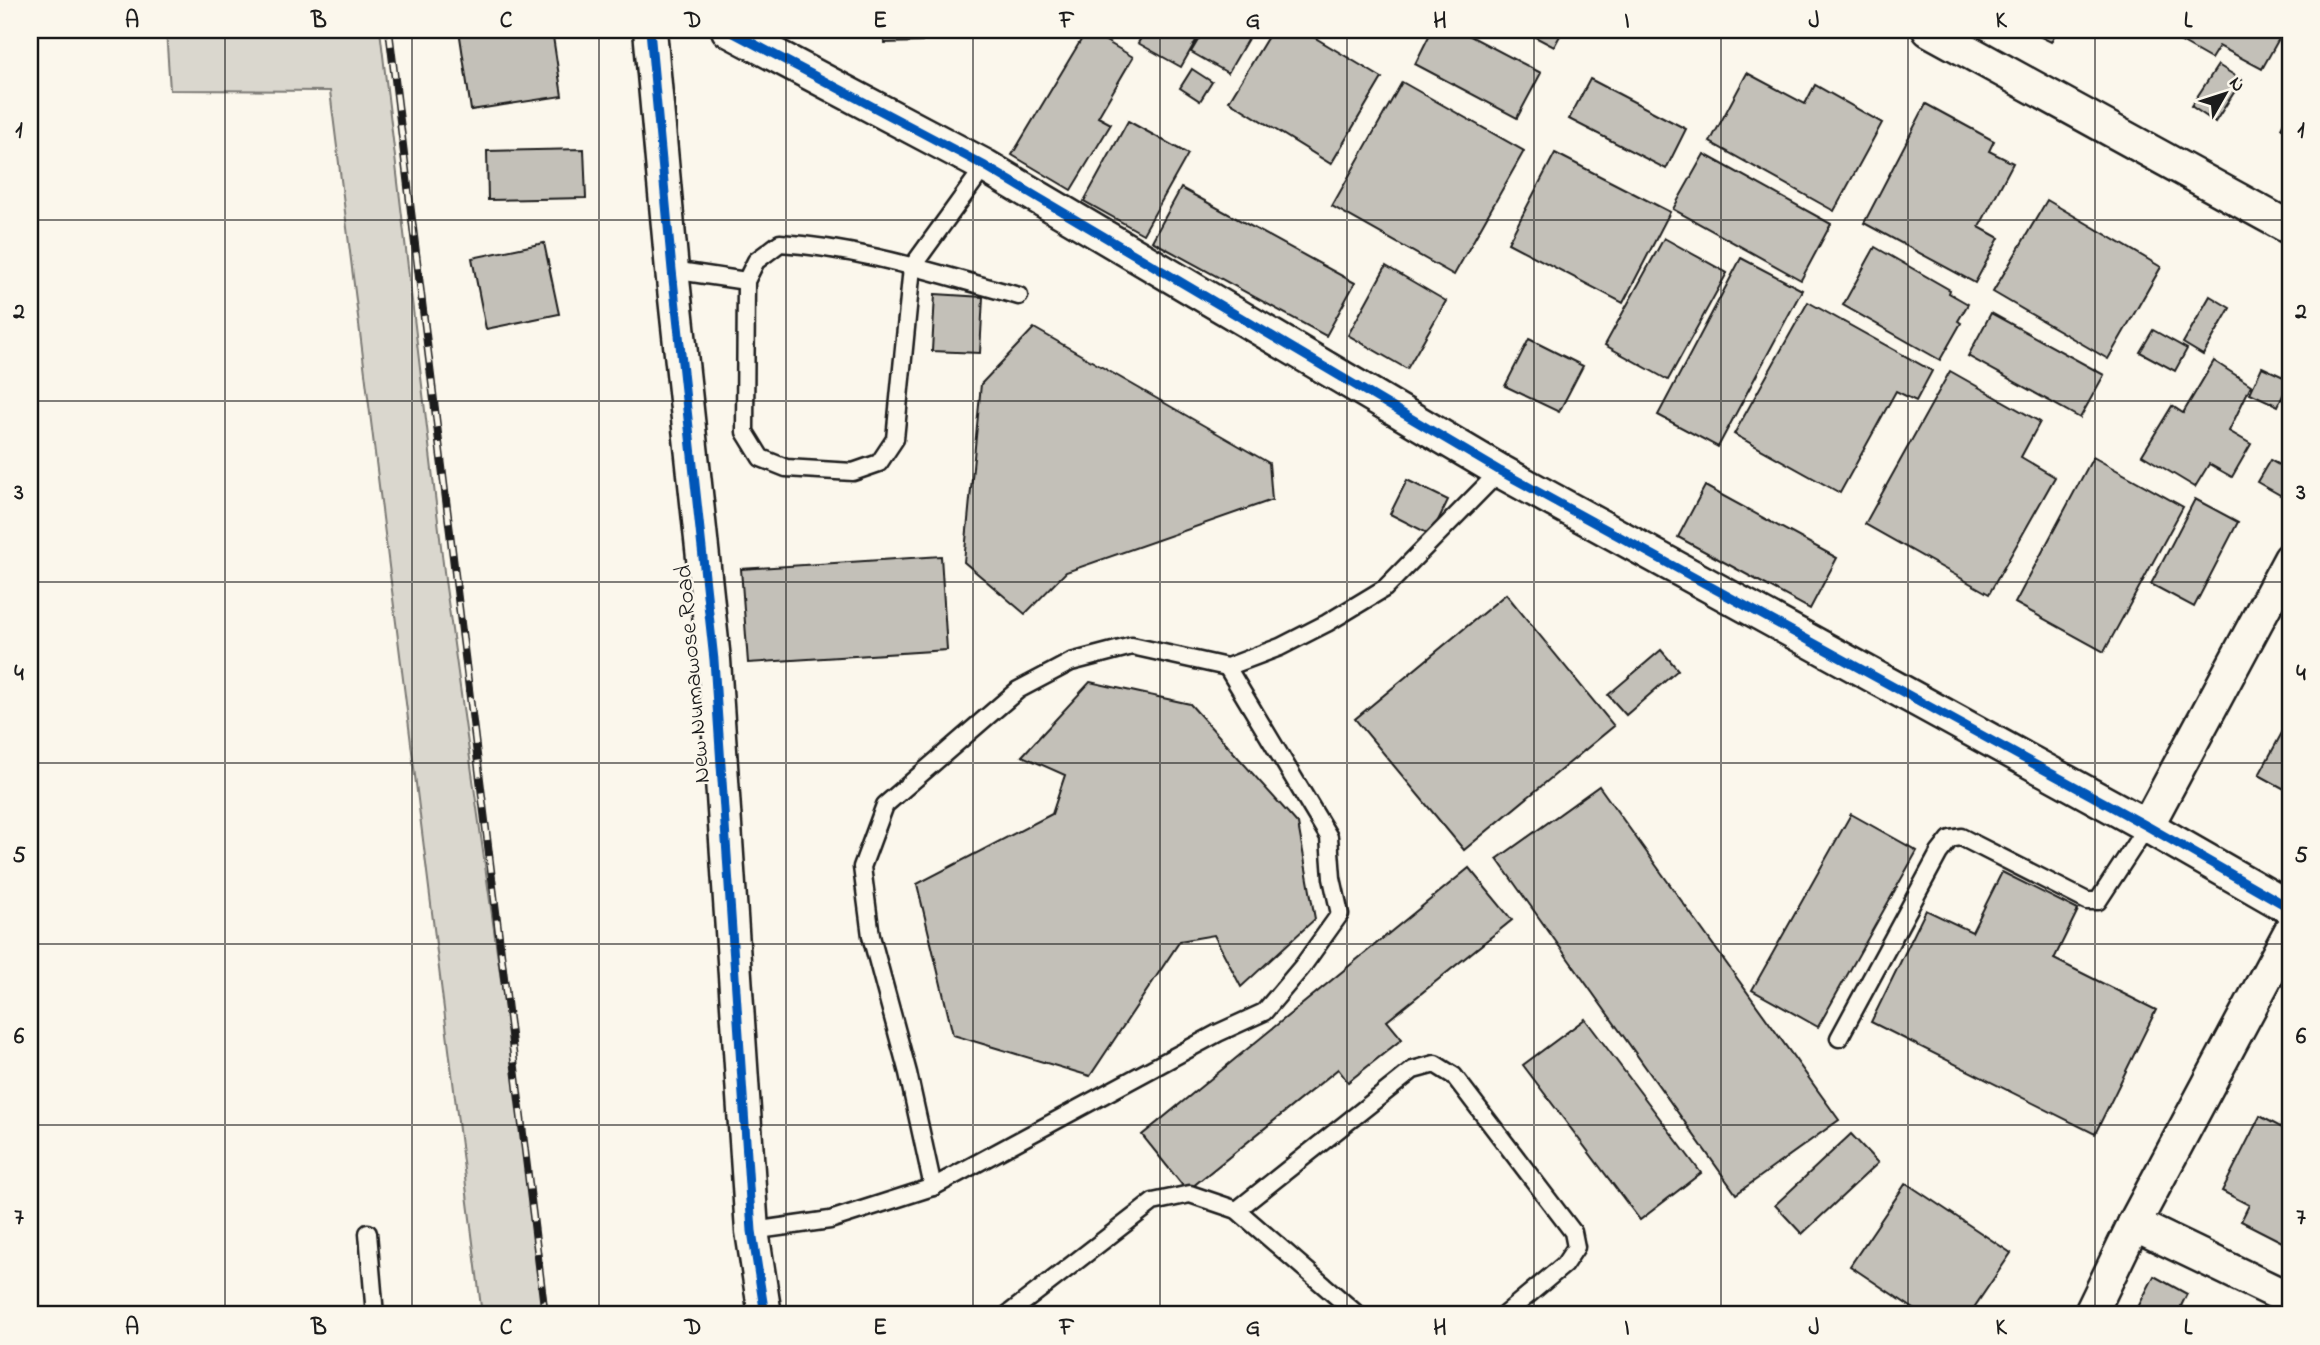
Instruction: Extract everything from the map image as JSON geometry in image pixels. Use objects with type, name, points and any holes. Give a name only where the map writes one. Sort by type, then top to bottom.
[{"type":"street","name":"New Numawose Road","points":[[650,30],[672,270],[714,660],[752,1231],[765,1315]]},
{"type":"street","points":[[728,30],[985,166],[1500,471],[2147,826],[2290,908]]},
{"type":"street","points":[[1929,30],[2290,228]]},
{"type":"street","points":[[2147,826],[2290,559]]},
{"type":"street","points":[[2090,1315],[2134,1223],[2290,932]]},
{"type":"street","points":[[2134,1223],[2290,1299]]},
{"type":"lane","points":[[985,166],[912,267],[895,439],[879,463],[853,472],[786,468],[761,458],[745,432],[746,281],[756,261],[780,243],[815,245],[912,267],[1019,296]]},
{"type":"lane","points":[[672,270],[746,281]]},
{"type":"lane","points":[[933,1187],[908,1073],[871,936],[862,867],[885,805],[1018,690],[1071,662],[1132,646],[1227,667],[1280,647],[1327,623],[1385,588],[1500,471]]},
{"type":"lane","points":[[752,1231],[830,1220],[933,1187],[1217,1033],[1265,1012],[1340,914],[1332,878],[1329,837],[1227,667]]},
{"type":"lane","points":[[1839,1038],[1939,853],[1950,839],[1961,837],[2087,901],[2098,901],[2147,826]]},
{"type":"lane","points":[[1237,1210],[1413,1070],[1435,1064],[1454,1076],[1573,1232],[1576,1248],[1564,1265],[1504,1315]]},
{"type":"lane","points":[[1007,1315],[1153,1202],[1191,1194],[1237,1210],[1358,1315]]},
{"type":"lane","points":[[368,1233],[375,1315]]},
{"type":"shaded area","points":[[166,30],[380,30],[445,580],[548,1315],[482,1315],[330,91],[170,90]]},
{"type":"building","points":[[459,30],[552,30],[562,96],[471,110]]},
{"type":"building","points":[[884,30],[922,30],[922,42],[884,43]]},
{"type":"building","points":[[1087,30],[1133,57],[1098,117],[1111,124],[1071,190],[1012,155]]},
{"type":"building","points":[[1146,30],[1202,30],[1181,67],[1138,43]]},
{"type":"building","points":[[1204,30],[1253,30],[1228,73],[1191,52]]},
{"type":"building","points":[[1272,30],[1302,30],[1382,78],[1331,164],[1229,101]]},
{"type":"building","points":[[1432,30],[1459,30],[1541,73],[1517,118],[1415,64]]},
{"type":"building","points":[[1522,30],[1563,30],[1554,47]]},
{"type":"building","points":[[2027,30],[2057,30],[2051,42]]},
{"type":"building","points":[[2172,30],[2290,30],[2290,36],[2288,39],[2281,35],[2262,69],[2219,46],[2211,59],[2169,35]]},
{"type":"building","points":[[2218,65],[2242,80],[2215,122],[2191,106]]},
{"type":"building","points":[[1192,69],[1212,82],[1200,101],[1180,88]]},
{"type":"building","points":[[1747,73],[1805,104],[1815,85],[1882,123],[1834,211],[1710,142]]},
{"type":"building","points":[[1590,79],[1686,129],[1666,169],[1569,119]]},
{"type":"building","points":[[1402,82],[1524,151],[1454,275],[1332,206]]},
{"type":"building","points":[[1926,104],[1994,141],[1989,151],[2013,163],[1979,227],[1999,238],[1975,283],[1864,223]]},
{"type":"building","points":[[2290,110],[2290,132],[2281,128]]},
{"type":"building","points":[[1128,121],[1188,154],[1143,234],[1084,201]]},
{"type":"building","points":[[584,149],[586,198],[488,200],[487,151]]},
{"type":"building","points":[[1555,153],[1670,212],[1623,303],[1508,243]]},
{"type":"building","points":[[1704,154],[1831,224],[1801,280],[1673,209]]},
{"type":"building","points":[[1181,188],[1355,283],[1326,336],[1152,241]]},
{"type":"building","points":[[2047,200],[2161,267],[2108,359],[1993,292]]},
{"type":"building","points":[[1664,238],[1727,273],[1668,380],[1605,345]]},
{"type":"building","points":[[544,243],[559,314],[486,329],[472,258]]},
{"type":"building","points":[[1875,247],[1950,290],[1949,293],[1968,304],[1958,321],[1961,323],[1940,360],[1843,305]]},
{"type":"building","points":[[1741,258],[1802,290],[1718,447],[1658,415]]},
{"type":"building","points":[[1386,266],[1446,301],[1407,369],[1348,335]]},
{"type":"building","points":[[935,294],[983,297],[980,353],[932,351]]},
{"type":"building","points":[[2210,296],[2230,308],[2203,355],[2183,343]]},
{"type":"building","points":[[1808,302],[1932,371],[1916,401],[1896,391],[1840,493],[1734,434]]},
{"type":"building","points":[[1991,313],[2104,375],[2080,418],[1968,356]]},
{"type":"building","points":[[1034,328],[1269,463],[1272,500],[1066,572],[1025,614],[964,562],[981,384]]},
{"type":"building","points":[[2153,330],[2187,349],[2175,371],[2140,352]]},
{"type":"building","points":[[1529,339],[1583,366],[1559,412],[1505,386]]},
{"type":"building","points":[[2214,361],[2251,385],[2229,431],[2251,444],[2232,477],[2209,464],[2195,487],[2142,455],[2172,406],[2183,413]]},
{"type":"building","points":[[2262,367],[2290,380],[2278,406],[2250,393]]},
{"type":"building","points":[[1950,371],[2040,422],[2021,457],[2055,477],[1989,594],[1865,524]]},
{"type":"building","points":[[2093,457],[2183,507],[2104,652],[2015,603]]},
{"type":"building","points":[[2270,460],[2290,471],[2289,500],[2257,482]]},
{"type":"building","points":[[1407,480],[1448,500],[1431,535],[1390,514]]},
{"type":"building","points":[[1705,486],[1837,558],[1810,609],[1678,537]]},
{"type":"building","points":[[2195,499],[2238,522],[2194,607],[2151,584]]},
{"type":"building","points":[[941,556],[947,650],[748,663],[741,569]]},
{"type":"building","points":[[1506,594],[1614,726],[1464,850],[1355,719]]},
{"type":"building","points":[[1661,650],[1678,670],[1626,715],[1608,695]]},
{"type":"building","points":[[1090,682],[1190,704],[1298,824],[1315,919],[1241,987],[1214,935],[1180,941],[1090,1076],[953,1035],[917,884],[1052,814],[1065,775],[1022,756]]},
{"type":"building","points":[[2290,718],[2290,792],[2259,775]]},
{"type":"building","points":[[1599,786],[1839,1120],[1736,1194],[1497,859]]},
{"type":"building","points":[[1851,814],[1917,851],[1818,1027],[1752,990]]},
{"type":"building","points":[[1469,868],[1512,920],[1387,1021],[1402,1039],[1348,1082],[1338,1069],[1187,1191],[1142,1135]]},
{"type":"building","points":[[2002,872],[2078,910],[2054,959],[2156,1010],[2095,1134],[1871,1022],[1926,910],[1972,932]]},
{"type":"building","points":[[1585,1019],[1701,1173],[1640,1220],[1523,1065]]},
{"type":"building","points":[[2290,1099],[2290,1117],[2283,1113]]},
{"type":"building","points":[[2260,1116],[2290,1132],[2290,1246],[2241,1221],[2249,1205],[2222,1191]]},
{"type":"building","points":[[1851,1134],[1878,1163],[1802,1234],[1775,1205]]},
{"type":"building","points":[[1906,1183],[2011,1253],[1969,1315],[1923,1315],[1850,1266]]},
{"type":"building","points":[[2154,1276],[2187,1294],[2181,1306],[2187,1310],[2184,1315],[2134,1315]]},
{"type":"railway","points":[[389,30],[545,1315]]},
{"type":"cycle path","points":[[650,30],[672,270],[714,660],[752,1231],[765,1315]]},
{"type":"cycle path","points":[[728,30],[985,166],[1500,471],[2147,826],[2290,908]]}]
